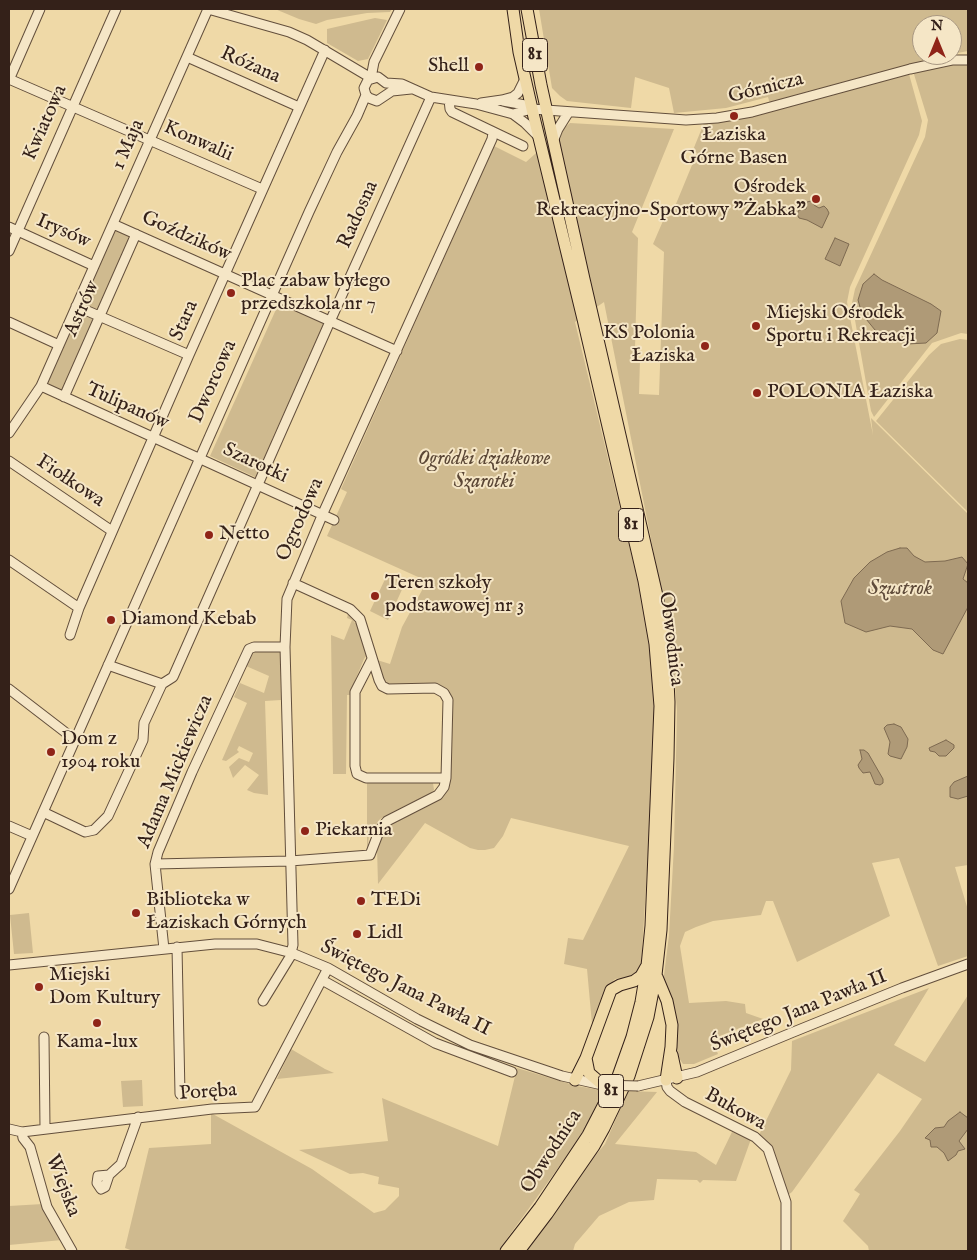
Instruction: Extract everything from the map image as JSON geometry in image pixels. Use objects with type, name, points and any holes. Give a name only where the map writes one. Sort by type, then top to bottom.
[{"type":"main road","name":"Obwodnica","points":[[506,1251],[540,1207],[588,1135],[623,1064],[641,1002],[647,966],[652,907],[660,706],[655,644],[644,581],[538,136],[519,52],[513,9]]},
{"type":"main road","name":"Obwodnica","points":[[519,1251],[563,1191],[604,1128],[629,1076],[648,1016],[656,975],[661,930],[669,702],[667,660],[653,575],[590,304],[530,31],[527,9]]},
{"type":"main road","points":[[575,1080],[586,1058],[611,990],[634,981],[641,976],[647,966]]},
{"type":"main road","points":[[656,975],[670,1015],[671,1079]]},
{"type":"main road","points":[[626,983],[633,987],[641,1002]]},
{"type":"main road","points":[[648,1016],[655,1010],[660,1009],[666,1010],[670,1015]]},
{"type":"main road","points":[[586,1058],[589,1073],[602,1085]]},
{"type":"street","points":[[9,80],[40,9]]},
{"type":"street","name":"Kwiatowa","points":[[9,251],[13,229],[72,107],[116,9]]},
{"type":"street","name":"1 Maja","points":[[9,432],[41,386],[208,9],[289,32],[307,40],[352,68],[368,90]]},
{"type":"street","points":[[368,90],[376,58],[400,9]]},
{"type":"street","name":"Stara","points":[[70,634],[112,531],[325,50]]},
{"type":"street","name":"Różana","points":[[187,57],[299,107]]},
{"type":"street","points":[[352,68],[376,58]]},
{"type":"street","points":[[376,58],[387,94]]},
{"type":"street","name":"Górnicza","points":[[532,109],[686,120],[717,118],[752,112],[910,69],[952,60],[968,60]]},
{"type":"street","points":[[476,104],[502,100],[516,94],[525,78]]},
{"type":"street","name":"Konwalii","points":[[9,80],[262,189]]},
{"type":"street","points":[[368,90],[383,80],[402,84],[431,97],[476,104],[512,114],[525,122],[538,136]]},
{"type":"street","points":[[368,90],[381,99],[396,90],[411,89]]},
{"type":"street","name":"Dworcowa","points":[[9,888],[328,171],[357,116],[368,90]]},
{"type":"street","name":"Radosna","points":[[258,485],[431,97]]},
{"type":"street","points":[[449,100],[452,112],[523,146]]},
{"type":"street","points":[[502,100],[525,105],[532,109]]},
{"type":"street","points":[[512,114],[532,109]]},
{"type":"street","points":[[554,139],[568,113]]},
{"type":"street","name":"Ogrodowa","points":[[292,952],[285,647],[286,603],[293,583],[492,139],[493,133]]},
{"type":"street","name":"Goździków","points":[[113,224],[397,352]]},
{"type":"street","name":"Irysów","points":[[13,229],[94,266]]},
{"type":"street","name":"Astrów","points":[[64,397],[136,234]]},
{"type":"street","points":[[76,306],[189,355]]},
{"type":"street","points":[[9,322],[59,345]]},
{"type":"street","name":"Tulipanów","points":[[41,386],[199,458]]},
{"type":"street","name":"Szarotki","points":[[199,458],[334,520]]},
{"type":"street","name":"Fiołkowa","points":[[9,461],[112,531]]},
{"type":"street","points":[[42,812],[84,832],[91,832],[101,825],[108,816],[143,740],[144,723],[162,684],[173,677],[258,485]]},
{"type":"street","points":[[9,560],[79,608]]},
{"type":"street","points":[[155,864],[290,861],[370,855],[380,829],[387,821],[438,795],[444,787],[446,778],[448,700],[444,693],[435,688],[385,687],[379,680],[360,619],[350,609],[293,583]]},
{"type":"street","name":"Adama Mickiewicza","points":[[164,949],[155,864],[158,852],[192,772],[249,649],[254,647],[285,647]]},
{"type":"street","points":[[372,659],[355,692],[355,766],[357,774],[366,778],[446,778]]},
{"type":"street","points":[[108,665],[162,684]]},
{"type":"street","points":[[9,689],[30,702],[74,739]]},
{"type":"street","points":[[9,826],[32,836]]},
{"type":"street","name":"Świętego Jana Pawła II","points":[[10,964],[234,943],[257,944],[292,952],[328,968],[445,1034],[487,1051],[575,1080],[602,1085],[638,1086],[697,1072],[902,988],[968,964]]},
{"type":"street","points":[[177,948],[180,1094]]},
{"type":"street","points":[[263,1002],[292,952]]},
{"type":"street","name":"Poręba","points":[[9,1129],[22,1132],[212,1109],[255,1107],[328,968]]},
{"type":"street","name":"Świętego Jana Pawła II","points":[[322,980],[435,1043],[512,1072]]},
{"type":"street","points":[[44,1038],[45,1128]]},
{"type":"street","name":"Bukowa","points":[[671,1079],[673,1093],[685,1102],[756,1137],[768,1150],[786,1202],[786,1251]]},
{"type":"street","points":[[109,1175],[120,1164],[138,1117]]},
{"type":"street","name":"Wiejska","points":[[22,1132],[30,1147],[47,1207],[72,1251]]},
{"type":"green space","points":[[275,9],[392,9],[390,12],[367,13],[327,20],[316,24]]},
{"type":"green space","points":[[539,9],[968,9],[968,51],[962,52],[962,15],[912,15],[912,65],[770,104],[768,97],[726,108],[674,113],[669,88],[635,77],[631,108],[567,101],[552,88]]},
{"type":"green space","points":[[375,18],[387,20],[368,59],[358,61],[327,43],[327,29]]},
{"type":"green space","points":[[968,58],[968,334],[961,333],[932,343],[874,417],[871,411],[852,303],[855,289],[925,137],[928,120],[913,71],[938,65],[962,65],[962,59]]},
{"type":"green space","name":"Ogródki działkowe Szarotki","points":[[909,74],[922,121],[919,135],[850,287],[847,302],[873,435],[871,418],[968,514],[968,865],[955,867],[968,910],[968,956],[938,966],[899,858],[872,863],[890,916],[797,962],[773,901],[766,901],[761,915],[713,921],[696,927],[685,932],[680,946],[689,1003],[726,1001],[745,1004],[746,1013],[763,1019],[712,1039],[718,1054],[694,1064],[683,1064],[675,1052],[663,983],[669,935],[674,846],[677,711],[672,645],[604,302],[575,322],[643,603],[654,678],[654,756],[641,968],[631,977],[615,979],[607,988],[592,1024],[587,969],[564,964],[568,938],[583,940],[629,846],[511,818],[503,836],[494,848],[478,850],[470,848],[425,823],[378,884],[377,848],[382,832],[389,824],[443,797],[450,782],[452,699],[445,688],[386,686],[382,680],[377,660],[390,664],[402,627],[427,581],[327,536],[347,492],[341,489],[494,146],[526,162],[570,123],[674,129],[632,232],[638,238],[635,348],[640,359],[639,394],[659,395],[664,252],[653,244],[666,214],[671,216],[697,153],[693,150],[704,123],[754,113]]},
{"type":"green space","points":[[114,230],[131,237],[98,310],[82,303]]},
{"type":"green space","points":[[281,304],[325,325],[298,388],[294,391],[272,439],[273,443],[257,478],[210,456],[278,305]]},
{"type":"green space","points":[[80,310],[96,318],[63,391],[47,384]]},
{"type":"green space","points":[[960,339],[968,340],[968,512],[876,421],[929,355],[941,344]]},
{"type":"green space","points":[[387,575],[405,583],[388,620],[370,611]]},
{"type":"green space","points":[[348,614],[357,623],[367,655],[351,690],[351,695],[347,695],[346,774],[333,774],[331,635],[344,640],[352,620],[347,618]]},
{"type":"green space","points":[[280,651],[281,700],[265,701],[268,795],[247,790],[259,775],[245,765],[233,778],[229,767],[239,758],[249,762],[253,753],[239,746],[237,750],[239,752],[226,761],[222,760],[247,703],[234,697],[240,683],[264,693],[269,676],[246,666],[252,652]]},
{"type":"green space","points":[[430,780],[433,783],[434,790],[431,793],[380,819],[369,835],[367,854],[367,782]]},
{"type":"green space","points":[[29,913],[33,953],[14,954],[10,915]]},
{"type":"green space","points":[[929,988],[894,1045],[925,1062],[968,995],[968,1251],[869,1251],[868,1246],[843,1221],[860,1194],[854,1190],[900,1131],[922,1099],[878,1073],[788,1195],[759,1135],[791,1070],[792,1041]]},
{"type":"green space","points":[[291,1049],[325,1069],[334,1073],[277,1079]]},
{"type":"green space","points":[[517,1068],[577,1086],[606,1091],[577,1142],[498,1251],[133,1251],[125,1248],[149,1148],[211,1144],[211,1113],[312,1169],[374,1213],[385,1210],[399,1196],[399,1188],[378,1184],[379,1177],[363,1173],[350,1174],[299,1150],[388,1141],[382,1098],[498,1146]]},
{"type":"green space","points":[[142,1080],[143,1106],[123,1107],[121,1081]]},
{"type":"green space","points":[[628,1091],[657,1092],[615,1144],[696,1152],[716,1165],[732,1132],[751,1139],[736,1181],[703,1180],[700,1183],[697,1180],[657,1179],[654,1200],[629,1202],[599,1216],[575,1244],[573,1251],[525,1251],[584,1169],[605,1144]]},
{"type":"green space","points":[[43,1204],[62,1240],[9,1245],[9,1206]]},
{"type":"water","points":[[811,201],[819,208],[824,206],[829,213],[822,228],[799,218],[797,214],[799,210],[806,209],[807,202]]},
{"type":"water","points":[[835,238],[849,244],[840,266],[825,259]]},
{"type":"water","points":[[874,274],[941,311],[937,333],[926,343],[907,344],[889,339],[875,330],[862,314],[858,300],[863,284]]},
{"type":"water","name":"Szustrok","points":[[907,548],[914,556],[925,562],[945,561],[962,557],[968,564],[963,579],[968,583],[968,607],[943,654],[933,650],[912,629],[890,626],[866,632],[845,623],[841,601],[854,578],[870,562],[887,552]]},
{"type":"water","points":[[894,724],[901,727],[908,739],[907,747],[901,759],[888,754],[890,742],[884,728],[887,725]]},
{"type":"water","points":[[946,740],[954,745],[954,748],[946,756],[939,756],[935,752],[930,751],[929,748]]},
{"type":"water","points":[[860,750],[868,753],[883,779],[883,783],[880,785],[875,784],[870,772],[863,773],[859,768],[858,765],[862,759]]},
{"type":"water","points":[[968,776],[968,796],[958,799],[950,797],[950,787],[954,782]]},
{"type":"water","points":[[960,1112],[968,1118],[968,1129],[959,1141],[965,1149],[958,1151],[948,1161],[944,1153],[937,1147],[931,1147],[930,1140],[925,1138],[935,1128],[944,1127],[948,1121]]},
{"type":"place","name":"Shell","points":[[479,67]]},
{"type":"place","name":"Łaziska Górne Basen","points":[[734,116]]},
{"type":"place","name":"Ośrodek Rekreacyjno-Sportowy \"Żabka\"","points":[[816,199]]},
{"type":"place","name":"Plac zabaw byłego przedszkola nr 7","points":[[231,293]]},
{"type":"place","name":"Miejski Ośrodek Sportu i Rekreacji","points":[[756,326]]},
{"type":"place","name":"KS Polonia Łaziska","points":[[705,346]]},
{"type":"place","name":"POLONIA Łaziska","points":[[757,393]]},
{"type":"place","name":"Netto","points":[[209,535]]},
{"type":"place","name":"Teren szkoły podstawowej nr 3","points":[[375,596]]},
{"type":"place","name":"Diamond Kebab","points":[[111,620]]},
{"type":"place","name":"Dom z 1904 roku","points":[[51,752]]},
{"type":"place","name":"Piekarnia","points":[[305,831]]},
{"type":"place","name":"TEDi","points":[[361,901]]},
{"type":"place","name":"Biblioteka w Łaziskach Górnych","points":[[136,913]]},
{"type":"place","name":"Lidl","points":[[357,934]]},
{"type":"place","name":"Miejski Dom Kultury","points":[[39,987]]},
{"type":"place","name":"Kama-lux","points":[[97,1023]]}]
